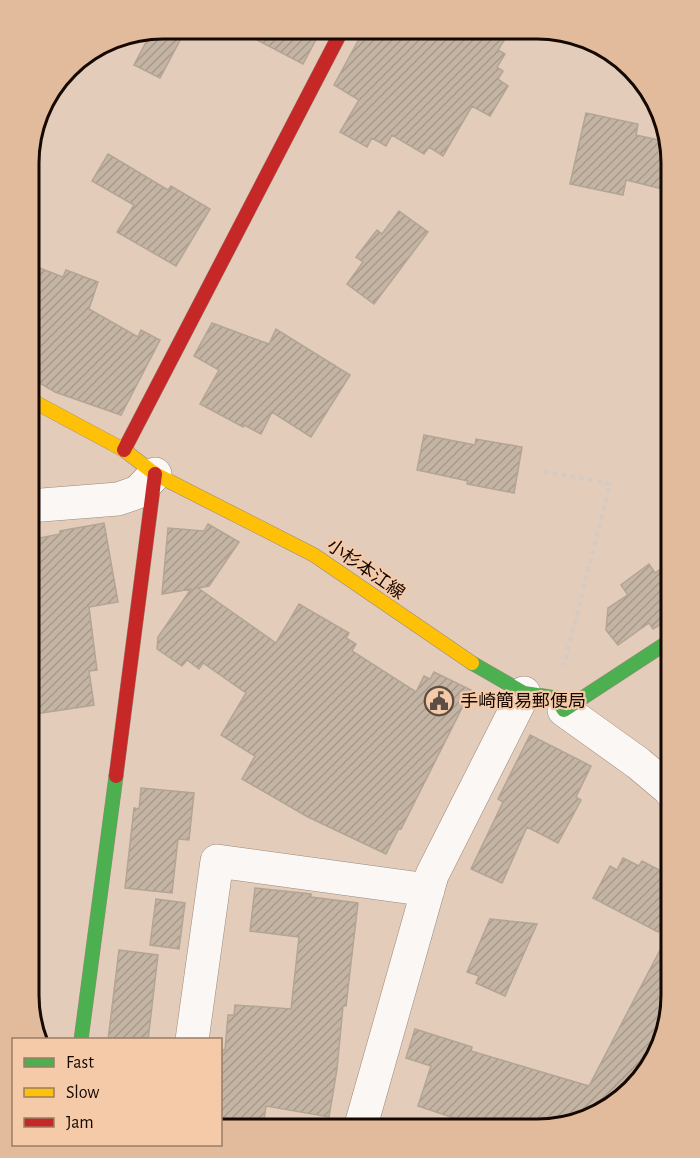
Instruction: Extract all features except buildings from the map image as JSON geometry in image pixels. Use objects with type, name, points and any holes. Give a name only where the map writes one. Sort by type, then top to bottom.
[{"type":"street","points":[[124,450],[337,39]]},
{"type":"street","name":"小杉本江線","points":[[39,404],[124,450],[155,474],[314,555],[466,660],[524,693],[560,704]]},
{"type":"street","points":[[39,505],[118,499],[138,492],[155,474]]},
{"type":"street","points":[[81,1038],[155,474]]},
{"type":"street","points":[[661,646],[560,704],[661,782]]},
{"type":"street","points":[[363,1119],[432,875],[524,693]]},
{"type":"street","points":[[192,1038],[217,861],[428,890]]},
{"type":"path","points":[[544,471],[610,484],[560,704]]},
{"type":"traffic: fast","points":[[472,663],[524,693],[556,698],[564,710],[661,647]]},
{"type":"traffic: fast","points":[[81,1038],[116,776]]},
{"type":"traffic: slow","points":[[39,404],[124,450],[155,474],[314,555],[472,663]]},
{"type":"traffic: jam","points":[[124,450],[337,39]]},
{"type":"traffic: jam","points":[[116,776],[155,474]]},
{"type":"place","name":"手崎簡易郵便局","points":[[439,701]]}]
